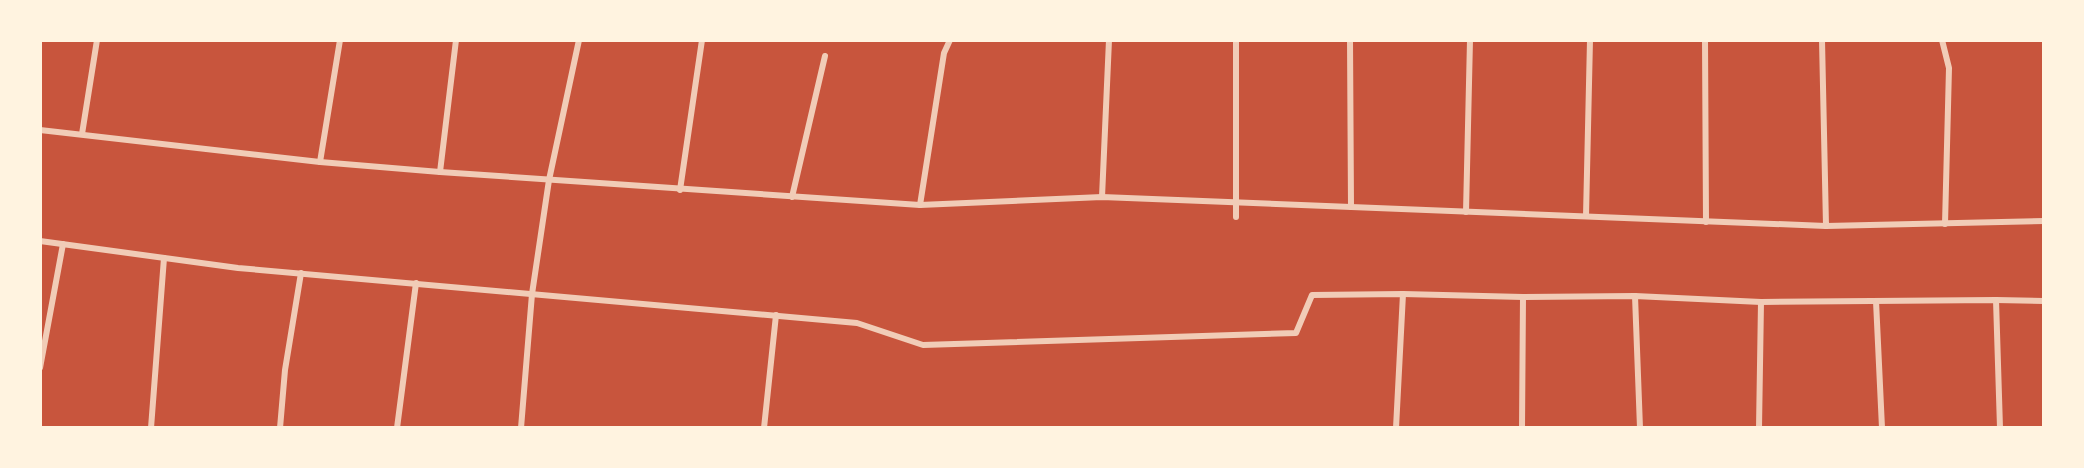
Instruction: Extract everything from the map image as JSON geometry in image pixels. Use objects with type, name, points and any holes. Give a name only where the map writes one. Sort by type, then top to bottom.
[{"type":"street","points":[[82,135],[97,40]]},
{"type":"street","points":[[320,162],[340,40]]},
{"type":"street","points":[[440,172],[456,40]]},
{"type":"street","points":[[521,428],[532,294],[549,180],[579,40]]},
{"type":"street","points":[[680,190],[702,40]]},
{"type":"street","points":[[920,205],[944,53],[950,40]]},
{"type":"street","points":[[1102,197],[1108,40]]},
{"type":"street","points":[[1236,40],[1236,217]]},
{"type":"street","points":[[1350,40],[1351,207]]},
{"type":"street","points":[[1466,212],[1470,40]]},
{"type":"street","points":[[1586,216],[1590,40]]},
{"type":"street","points":[[1706,40],[1706,222]]},
{"type":"street","points":[[1822,40],[1826,226]]},
{"type":"street","points":[[1942,40],[1949,68],[1945,224]]},
{"type":"street","points":[[792,197],[825,56]]},
{"type":"street","points":[[40,130],[320,162],[680,190],[920,205],[1102,197],[1826,226],[2043,221]]},
{"type":"street","points":[[40,241],[301,273],[857,322],[924,345],[1296,333],[1312,295],[1635,296],[1761,302],[2043,301]]},
{"type":"street","points":[[40,368],[63,244]]},
{"type":"street","points":[[151,428],[164,258]]},
{"type":"street","points":[[280,428],[285,369],[301,273]]},
{"type":"street","points":[[397,428],[416,283]]},
{"type":"street","points":[[1396,428],[1403,294]]},
{"type":"street","points":[[1635,296],[1640,428]]},
{"type":"street","points":[[1522,428],[1523,297]]},
{"type":"street","points":[[1996,300],[2000,428]]},
{"type":"street","points":[[1876,301],[1882,428]]},
{"type":"street","points":[[1759,428],[1761,302]]},
{"type":"street","points":[[764,428],[776,315]]}]
